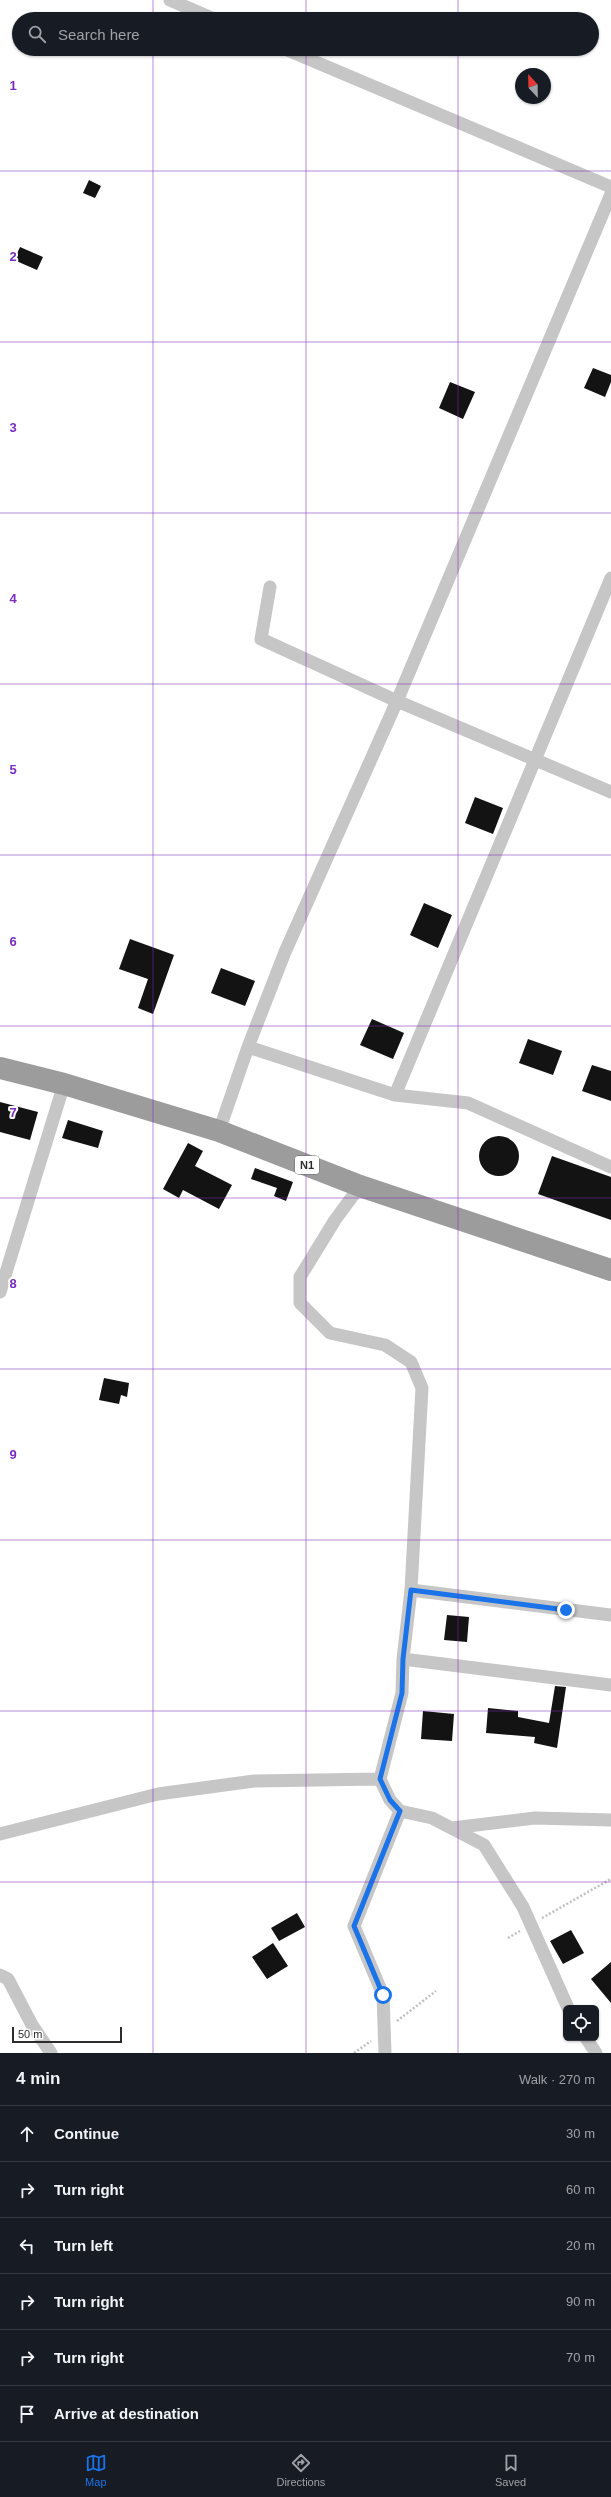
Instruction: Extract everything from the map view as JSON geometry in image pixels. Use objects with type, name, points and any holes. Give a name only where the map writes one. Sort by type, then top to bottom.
[{"type":"highway","name":"N1","points":[[0,1068],[64,1084],[219,1131],[360,1186],[611,1270]]},
{"type":"street","points":[[170,0],[198,12]]},
{"type":"street","points":[[301,56],[611,188]]},
{"type":"street","points":[[219,1131],[248,1047],[285,952],[397,701],[611,194]]},
{"type":"street","points":[[395,1095],[611,578]]},
{"type":"street","points":[[270,587],[261,639],[397,701],[611,792]]},
{"type":"street","points":[[248,1047],[395,1095],[468,1103],[611,1167]]},
{"type":"street","points":[[0,1292],[64,1084]]},
{"type":"street","points":[[360,1186],[335,1220],[300,1277],[300,1303],[330,1333],[385,1345],[411,1362],[422,1388],[411,1590],[403,1659],[402,1693],[380,1779],[390,1800],[400,1811],[432,1818],[484,1845],[523,1907],[567,2005]]},
{"type":"street","points":[[411,1590],[611,1615]]},
{"type":"street","points":[[403,1659],[611,1685]]},
{"type":"street","points":[[0,1834],[158,1794],[254,1781],[380,1779]]},
{"type":"street","points":[[385,2053],[383,1995],[354,1926],[400,1811]]},
{"type":"street","points":[[452,1828],[535,1818],[611,1820]]},
{"type":"street","points":[[0,1975],[8,1979],[32,2025],[51,2053]]},
{"type":"street","points":[[588,2041],[596,2053]]},
{"type":"path","points":[[508,1938],[611,1879]]},
{"type":"building","points":[[89,180],[101,186],[95,198],[83,193]]},
{"type":"building","points":[[20,247],[43,257],[37,270],[14,260]]},
{"type":"building","points":[[593,368],[611,375],[611,382],[605,397],[584,388]]},
{"type":"building","points":[[450,382],[475,392],[463,419],[439,408]]},
{"type":"building","points":[[475,797],[503,808],[493,834],[465,823]]},
{"type":"building","points":[[424,903],[452,915],[438,948],[410,935]]},
{"type":"building","points":[[130,939],[174,955],[153,1014],[138,1008],[148,979],[119,969]]},
{"type":"building","points":[[221,968],[255,981],[245,1006],[211,993]]},
{"type":"building","points":[[372,1019],[404,1033],[393,1059],[360,1045]]},
{"type":"building","points":[[528,1039],[562,1051],[553,1075],[519,1063]]},
{"type":"building","points":[[592,1065],[611,1071],[611,1101],[582,1091]]},
{"type":"building","points":[[0,1102],[38,1112],[30,1140],[0,1132]]},
{"type":"building","points":[[68,1120],[103,1131],[98,1148],[62,1138]]},
{"type":"building","points":[[499,1136],[513,1142],[519,1156],[513,1170],[499,1176],[485,1170],[479,1156],[485,1142]]},
{"type":"building","points":[[188,1143],[203,1151],[195,1166],[232,1185],[219,1209],[183,1190],[179,1198],[163,1189]]},
{"type":"building","points":[[552,1156],[611,1177],[611,1220],[538,1194]]},
{"type":"building","points":[[255,1168],[293,1182],[286,1201],[274,1196],[277,1188],[251,1179]]},
{"type":"building","points":[[104,1378],[129,1383],[127,1397],[121,1395],[119,1404],[99,1400]]},
{"type":"building","points":[[447,1615],[469,1617],[467,1642],[444,1640]]},
{"type":"building","points":[[555,1686],[566,1687],[557,1748],[534,1743],[535,1737],[486,1733],[488,1708],[518,1711],[518,1717],[549,1723]]},
{"type":"building","points":[[423,1711],[454,1714],[452,1741],[421,1739]]},
{"type":"building","points":[[297,1913],[305,1927],[279,1941],[271,1928]]},
{"type":"building","points":[[571,1930],[584,1953],[563,1964],[550,1941]]},
{"type":"building","points":[[273,1943],[288,1966],[267,1979],[252,1957]]},
{"type":"building","points":[[611,1962],[611,2003],[591,1979]]},
{"type":"route","points":[[383,1995],[354,1926],[362,1901],[400,1811],[390,1800],[380,1779],[402,1693],[403,1659],[411,1590],[566,1610]]}]
